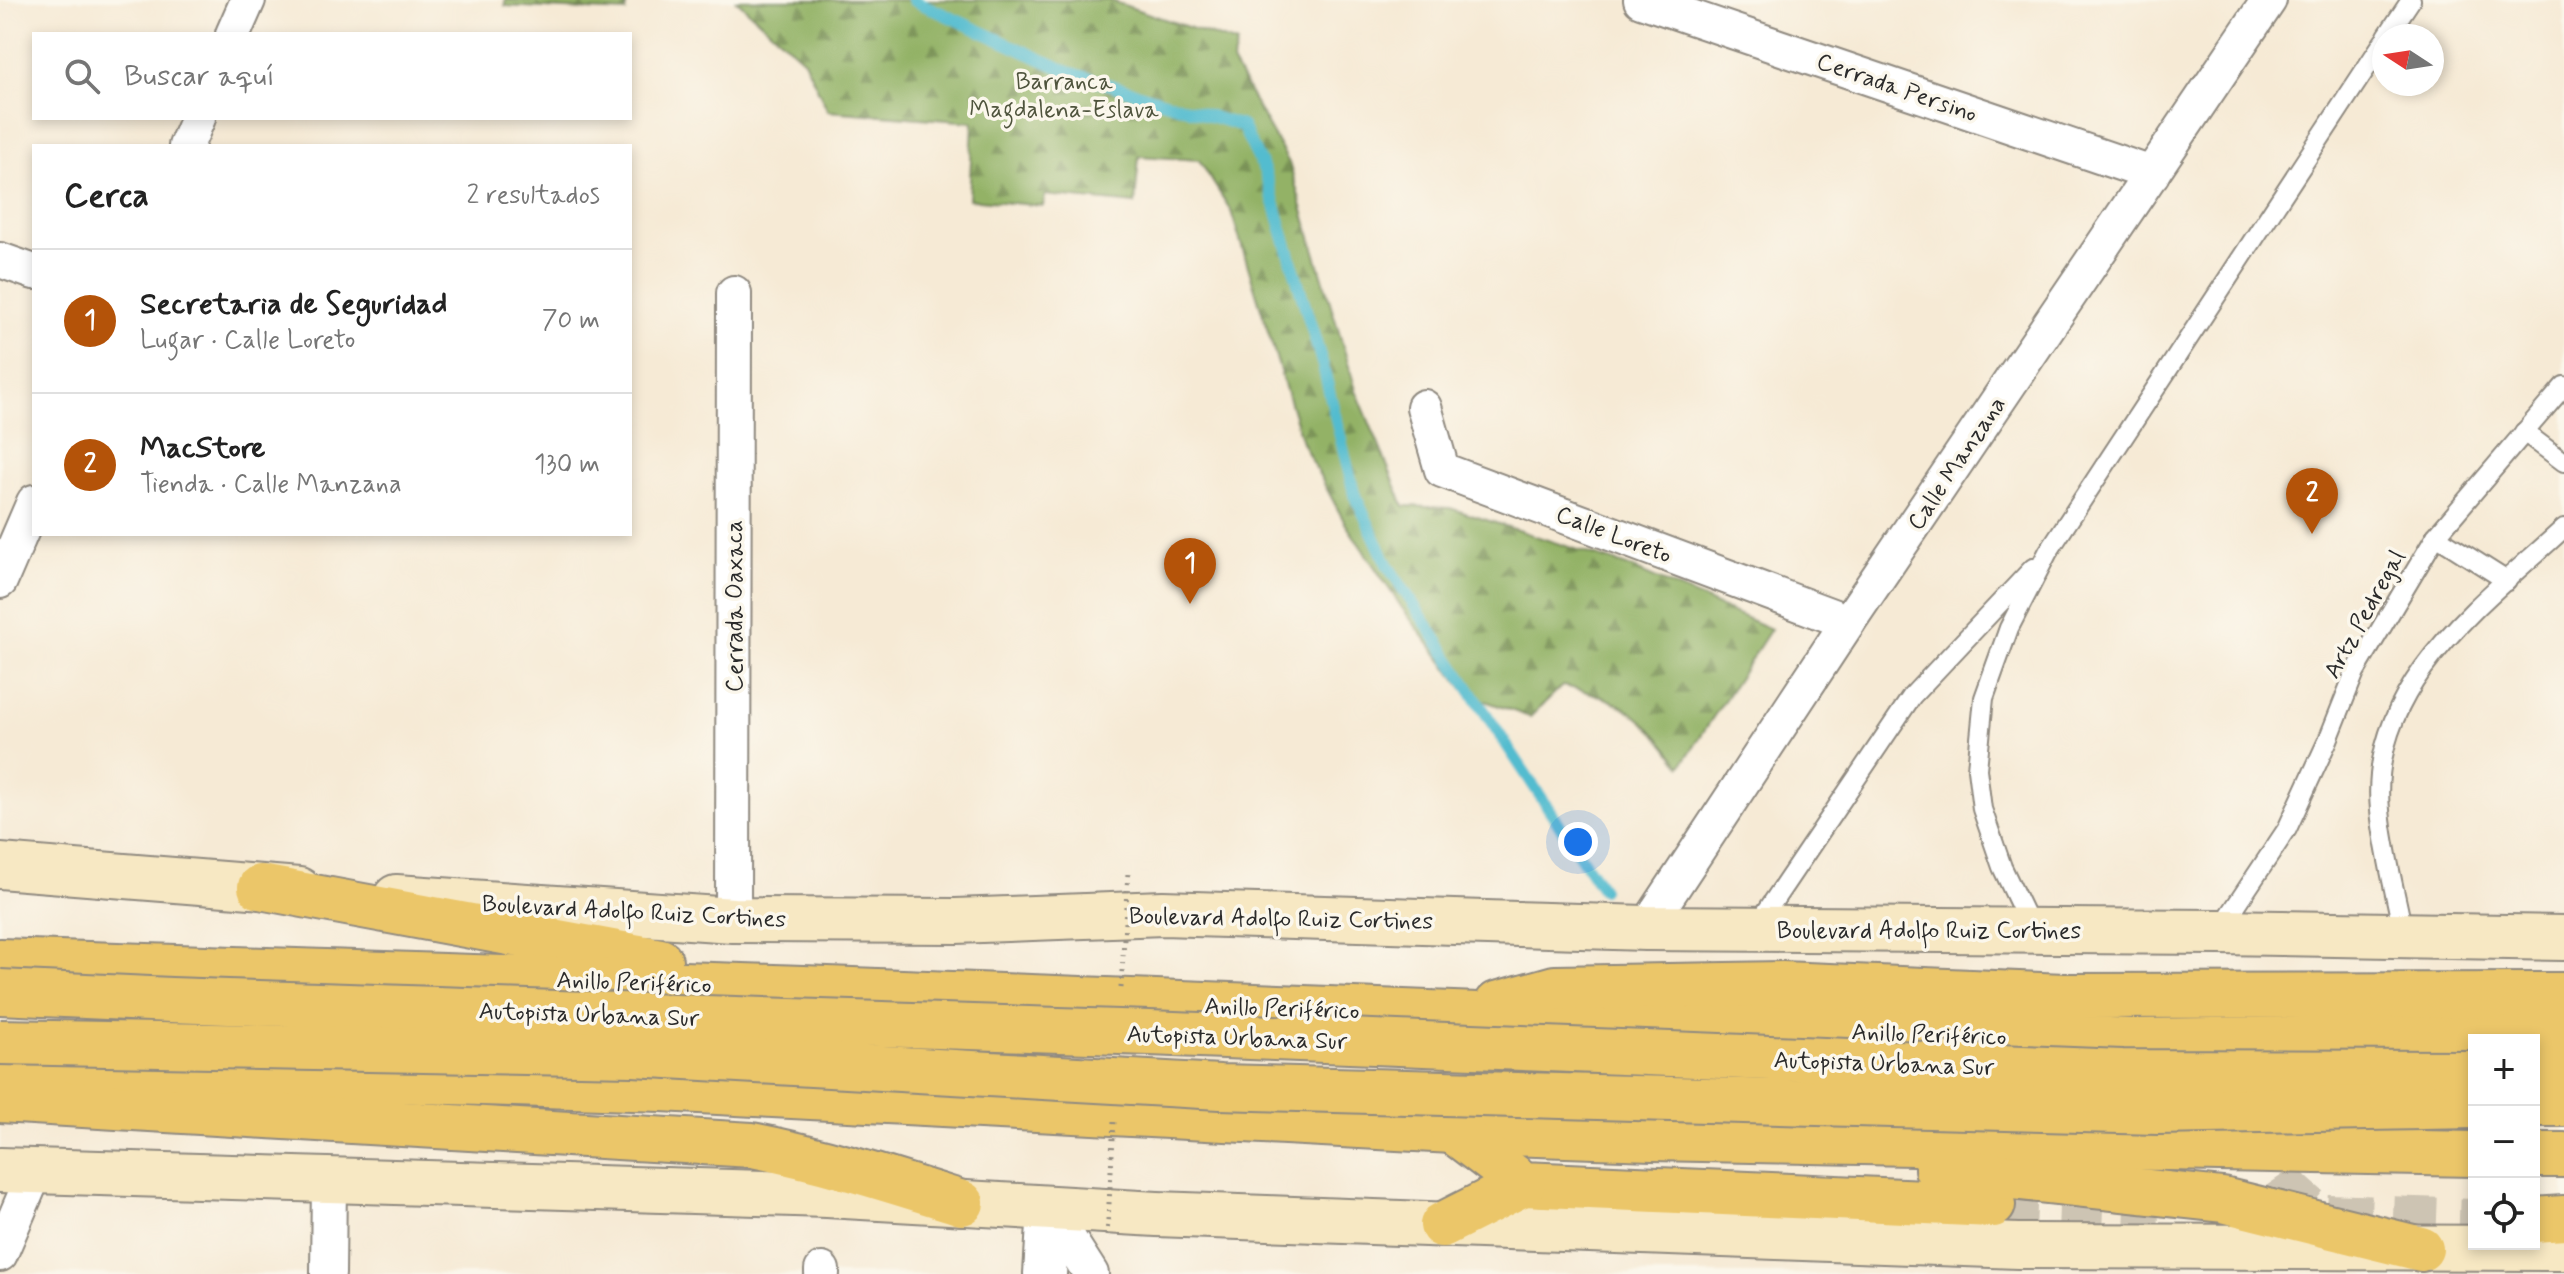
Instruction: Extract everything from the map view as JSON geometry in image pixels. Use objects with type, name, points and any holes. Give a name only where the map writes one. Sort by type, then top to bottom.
[{"type":"highway","points":[[260,887],[803,988]]},
{"type":"highway","name":"Anillo Periférico","points":[[0,961],[803,988],[2133,1041],[2564,1036]]},
{"type":"highway","points":[[1454,1016],[1555,988],[1767,984],[2065,996],[2564,995]]},
{"type":"highway","name":"Autopista Urbana Sur","points":[[0,992],[2122,1072],[2468,1073]]},
{"type":"highway","name":"Autopista Urbana Sur","points":[[0,1042],[633,1054],[1220,1087],[2079,1110],[2158,1112],[2468,1106]]},
{"type":"highway","points":[[0,1067],[661,1089],[1453,1131],[1652,1138],[2468,1154]]},
{"type":"highway","points":[[2540,1073],[2564,1073]]},
{"type":"highway","points":[[0,1100],[752,1145],[805,1155],[962,1203]]},
{"type":"highway","points":[[2540,1104],[2564,1104]]},
{"type":"highway","points":[[1453,1131],[1523,1184]]},
{"type":"highway","points":[[1652,1138],[2223,1200],[2421,1249]]},
{"type":"highway","points":[[2540,1155],[2564,1155]]},
{"type":"highway","points":[[1442,1225],[1523,1184],[1993,1205]]},
{"type":"highway","points":[[2540,1220],[2564,1218]]},
{"type":"main road","name":"Boulevard Adolfo Ruiz Cortines","points":[[0,866],[733,920],[956,921],[1163,913],[1754,930],[2032,930],[2564,938]]},
{"type":"main road","points":[[18,1171],[812,1195],[1442,1225],[2018,1246],[2564,1248]]},
{"type":"street","points":[[234,32],[248,0]]},
{"type":"street","name":"Cerrada Persino","points":[[1641,0],[2152,174]]},
{"type":"street","name":"Calle Manzana","points":[[1646,928],[1848,622],[2269,0]]},
{"type":"street","points":[[187,144],[197,120]]},
{"type":"street","points":[[0,260],[32,271]]},
{"type":"street","name":"Cerrada Oaxaca","points":[[733,920],[734,293]]},
{"type":"street","name":"Calle Loreto","points":[[1424,407],[1442,470],[1848,622]]},
{"type":"street","points":[[0,581],[32,507]]},
{"type":"street","points":[[0,1254],[18,1171]]},
{"type":"street","points":[[328,1274],[329,1181]]},
{"type":"street","points":[[1045,1274],[1049,1208]]},
{"type":"street","points":[[1049,1208],[1091,1274]]},
{"type":"lane","points":[[2395,24],[2411,0]]},
{"type":"lane","points":[[2032,930],[2002,867],[1982,809],[1977,769],[1984,698],[2009,628],[2048,552],[2372,59]]},
{"type":"lane","name":"Artz Pedregal","points":[[2219,932],[2287,829],[2355,672],[2436,536],[2564,386]]},
{"type":"lane","points":[[2524,432],[2564,462]]},
{"type":"lane","points":[[2404,937],[2380,808],[2381,765],[2390,726],[2408,689],[2429,657],[2564,528]]},
{"type":"lane","points":[[2436,536],[2507,581]]},
{"type":"lane","points":[[1754,930],[1912,696],[2048,552]]},
{"type":"green space","points":[[505,0],[626,0],[626,12],[505,6]]},
{"type":"green space","name":"Barranca Magdalena-Eslava","points":[[736,0],[1109,0],[1237,44],[1232,62],[1289,163],[1356,390],[1404,506],[1450,508],[1627,566],[1771,629],[1681,766],[1657,735],[1631,712],[1582,690],[1562,686],[1530,717],[1468,695],[1402,608],[1345,523],[1302,442],[1231,211],[1199,160],[1139,156],[1135,204],[1045,195],[1043,206],[969,199],[973,122],[828,111],[804,60]]},
{"type":"waterway","points":[[913,0],[1069,72],[1242,126],[1265,172],[1323,366],[1354,493],[1388,566],[1602,889]]},
{"type":"tunnel","points":[[2268,1114],[2270,1162],[2292,1194],[2319,1216]]},
{"type":"tunnel","points":[[1993,1205],[2159,1211]]},
{"type":"tunnel","points":[[2327,1216],[2468,1221]]},
{"type":"place","name":"MacStore","points":[[2312,534]]},
{"type":"place","name":"Secretaria de Seguridad","points":[[1190,604]]}]
